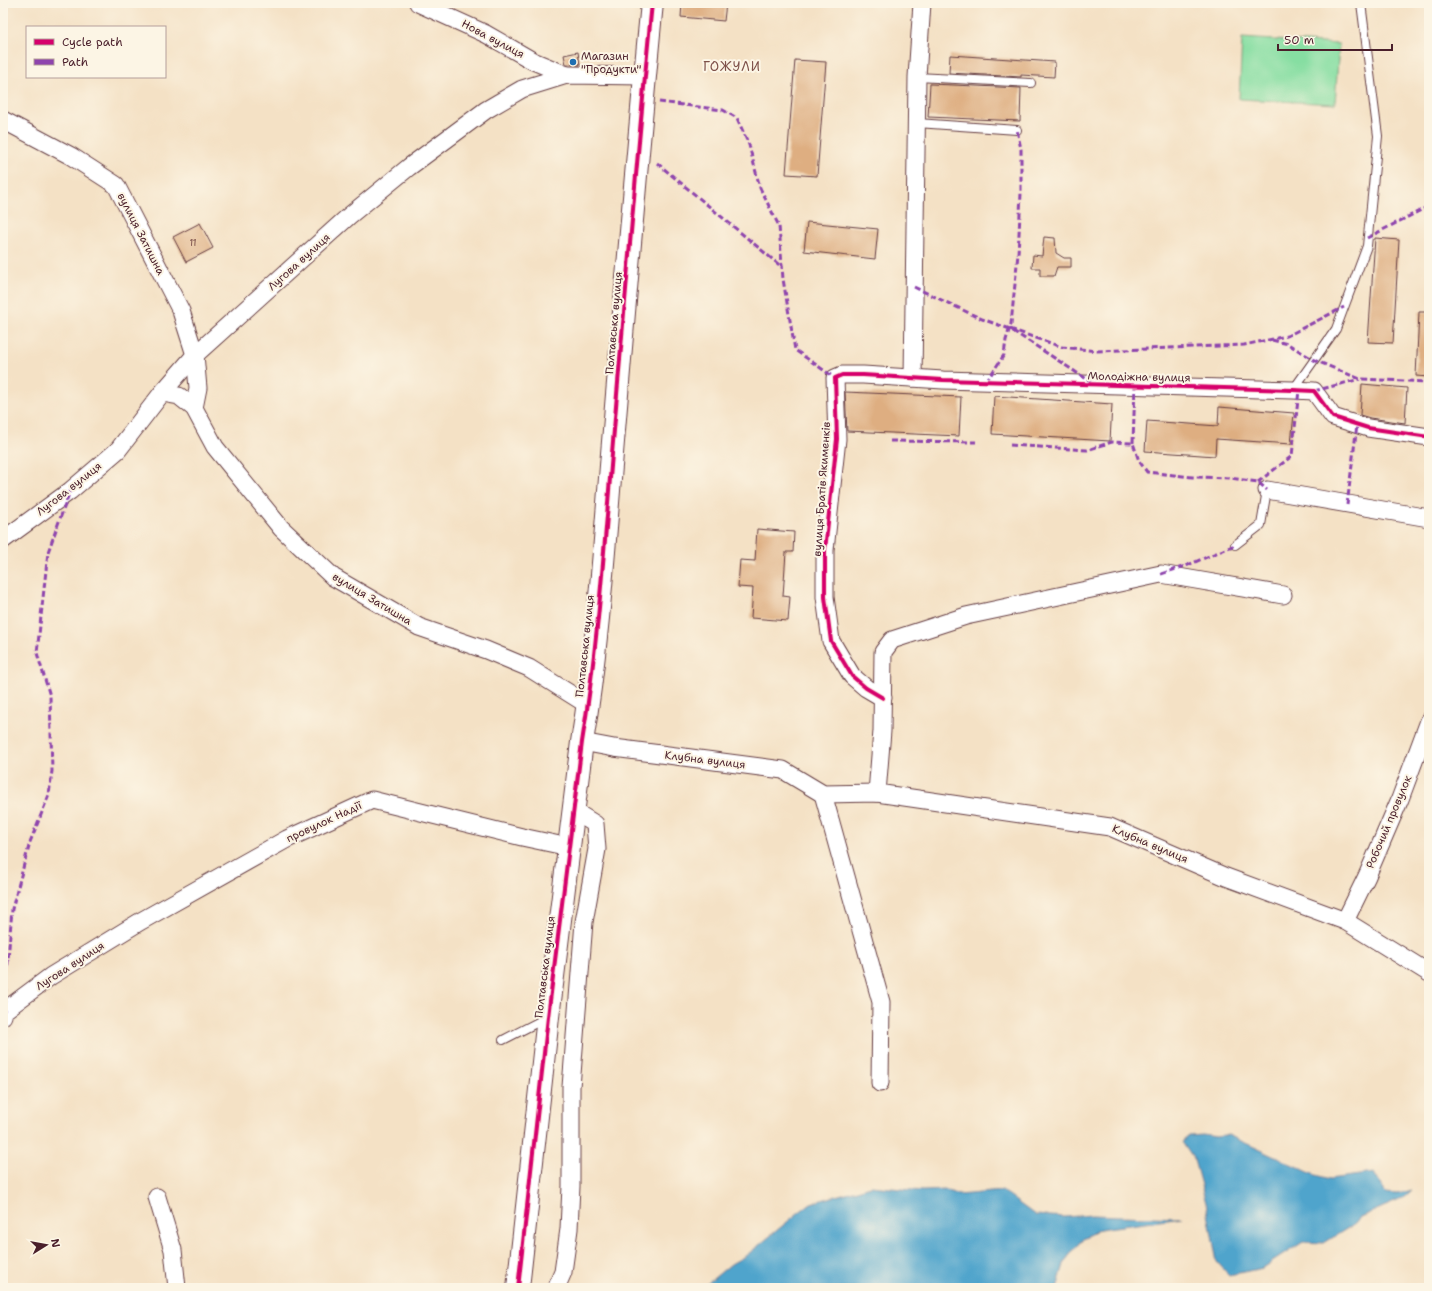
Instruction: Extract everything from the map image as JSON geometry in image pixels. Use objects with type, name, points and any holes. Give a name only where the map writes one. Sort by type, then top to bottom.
[{"type":"street","name":"Нова вулиця","points":[[418,3],[486,34],[533,61],[567,76]]},
{"type":"street","name":"Полтавська вулиця","points":[[518,1288],[548,1017],[582,742],[588,705],[604,551],[644,76],[652,3]]},
{"type":"street","points":[[913,378],[917,77],[922,3]]},
{"type":"street","name":"Лугова вулиця","points":[[3,540],[70,491],[118,450],[162,393],[195,355],[349,216],[415,163],[486,110],[522,89],[567,76],[644,76]]},
{"type":"street","name":"вулиця Затишна","points":[[6,125],[71,156],[116,185],[181,311],[195,355],[198,388],[194,408]]},
{"type":"street","name":"Молодіжна вулиця","points":[[835,378],[842,375],[1095,385],[1293,390],[1314,392],[1333,417],[1368,428],[1429,437]]},
{"type":"street","name":"вулиця Братів Якименків","points":[[835,378],[837,439],[825,550],[825,597],[831,641],[852,676],[866,688],[883,698]]},
{"type":"street","name":"вулиця Затишна","points":[[162,393],[180,396],[194,408],[215,447],[281,528],[334,577],[419,627],[486,650],[529,668],[588,705]]},
{"type":"street","points":[[1267,490],[1429,518]]},
{"type":"street","points":[[877,793],[882,731],[883,652],[892,640],[966,616],[1161,574],[1283,594]]},
{"type":"street","name":"Робочий провулок","points":[[1345,921],[1367,876],[1400,799],[1429,721]]},
{"type":"street","name":"Клубна вулиця","points":[[582,742],[614,748],[783,770],[823,794],[877,793],[1110,827],[1226,876],[1345,921],[1429,974]]},
{"type":"street","points":[[823,794],[881,1002],[880,1083]]},
{"type":"street","name":"провулок Надії","points":[[141,921],[287,839],[372,800],[522,837],[569,846]]},
{"type":"street","points":[[556,1288],[562,1272],[568,1229],[572,1186],[571,1087],[584,922],[597,849],[595,824],[574,811]]},
{"type":"street","name":"Лугова вулиця","points":[[3,1016],[4,1011],[51,976],[141,921]]},
{"type":"street","points":[[157,1197],[173,1250],[177,1288]]},
{"type":"lane","points":[[1293,390],[1336,329],[1367,246],[1378,136],[1361,3]]},
{"type":"lane","points":[[917,77],[1031,83]]},
{"type":"lane","points":[[917,124],[1017,130]]},
{"type":"lane","points":[[1235,545],[1261,525],[1267,490]]},
{"type":"lane","points":[[503,1040],[548,1017]]},
{"type":"green space","points":[[1242,38],[1339,44],[1335,104],[1239,99]]},
{"type":"water","points":[[1203,1135],[1216,1137],[1228,1135],[1315,1175],[1330,1179],[1374,1173],[1385,1193],[1397,1194],[1412,1190],[1402,1199],[1360,1217],[1356,1223],[1324,1243],[1303,1242],[1263,1268],[1229,1275],[1217,1262],[1206,1203],[1194,1160],[1182,1142],[1189,1136]]},
{"type":"water","points":[[871,1186],[922,1191],[946,1190],[958,1195],[1002,1191],[1035,1215],[1065,1217],[1092,1215],[1182,1218],[1100,1229],[1083,1238],[1065,1261],[1057,1288],[702,1288],[731,1264],[747,1255],[811,1203]]},
{"type":"building","points":[[682,3],[726,3],[724,21],[681,17]]},
{"type":"building","name":"Магазин \"Продукти\"","points":[[578,52],[580,65],[566,64],[564,55]]},
{"type":"building","points":[[950,55],[1055,62],[1054,77],[1021,75],[1021,77],[949,73]]},
{"type":"building","points":[[795,60],[826,62],[817,176],[786,174]]},
{"type":"building","points":[[930,84],[1021,88],[1020,121],[928,117]]},
{"type":"building","points":[[807,222],[878,229],[875,259],[804,251]]},
{"type":"building","points":[[200,223],[213,248],[186,262],[173,237]]},
{"type":"building","points":[[1044,237],[1055,238],[1056,253],[1064,258],[1071,258],[1071,267],[1057,267],[1054,276],[1040,276],[1040,268],[1032,268],[1033,255],[1042,256]]},
{"type":"building","points":[[1375,238],[1399,240],[1393,343],[1368,342]]},
{"type":"building","points":[[1419,312],[1429,312],[1429,377],[1416,376]]},
{"type":"building","points":[[1362,384],[1407,388],[1405,423],[1370,418],[1360,415]]},
{"type":"building","points":[[845,392],[961,397],[959,436],[847,431]]},
{"type":"building","points":[[994,396],[1112,404],[1110,441],[992,434]]},
{"type":"building","points":[[1219,407],[1294,413],[1291,444],[1216,439],[1215,456],[1145,451],[1147,421],[1218,426]]},
{"type":"building","points":[[757,529],[794,532],[793,552],[786,552],[783,596],[790,597],[788,621],[751,618],[753,588],[738,587],[740,560],[755,561]]},
{"type":"marked path","points":[[659,102],[723,110],[737,118],[749,145],[760,188],[779,226],[783,279],[795,350],[835,378]]},
{"type":"marked path","points":[[986,382],[1004,355],[1006,340],[1011,324],[1018,254],[1021,193],[1021,149],[1017,130]]},
{"type":"marked path","points":[[657,163],[783,268]]},
{"type":"marked path","points":[[1367,238],[1429,206]]},
{"type":"marked path","points":[[914,287],[982,319],[1010,329],[1091,382]]},
{"type":"marked path","points":[[1010,329],[1062,347],[1097,351],[1244,345],[1287,336],[1344,307]]},
{"type":"marked path","points":[[1272,340],[1288,344],[1314,360],[1360,379],[1429,382]]},
{"type":"marked path","points":[[1314,391],[1360,379]]},
{"type":"marked path","points":[[1133,443],[1135,386]]},
{"type":"marked path","points":[[1258,482],[1292,456],[1299,390]]},
{"type":"marked path","points":[[1347,505],[1357,425]]},
{"type":"marked path","points":[[890,441],[976,442]]},
{"type":"marked path","points":[[1010,445],[1087,450],[1112,442],[1133,443],[1139,461],[1147,472],[1192,477],[1230,478],[1258,482],[1267,490]]},
{"type":"marked path","points":[[4,1011],[12,909],[30,842],[49,795],[52,771],[50,696],[37,653],[48,552],[70,491]]},
{"type":"marked path","points":[[1161,574],[1188,565],[1235,545]]},
{"type":"cycle path","points":[[518,1288],[548,1017],[593,664],[652,3]]},
{"type":"cycle path","points":[[883,698],[866,688],[852,676],[831,641],[825,597],[825,550],[837,439],[835,378],[842,375],[863,375],[943,380],[1314,391],[1333,417],[1368,428],[1429,437]]},
{"type":"place","name":"Магазин \"Продукти\"","points":[[573,62]]},
{"type":"district","name":"ГОЖУЛИ","points":[[732,66]]}]
